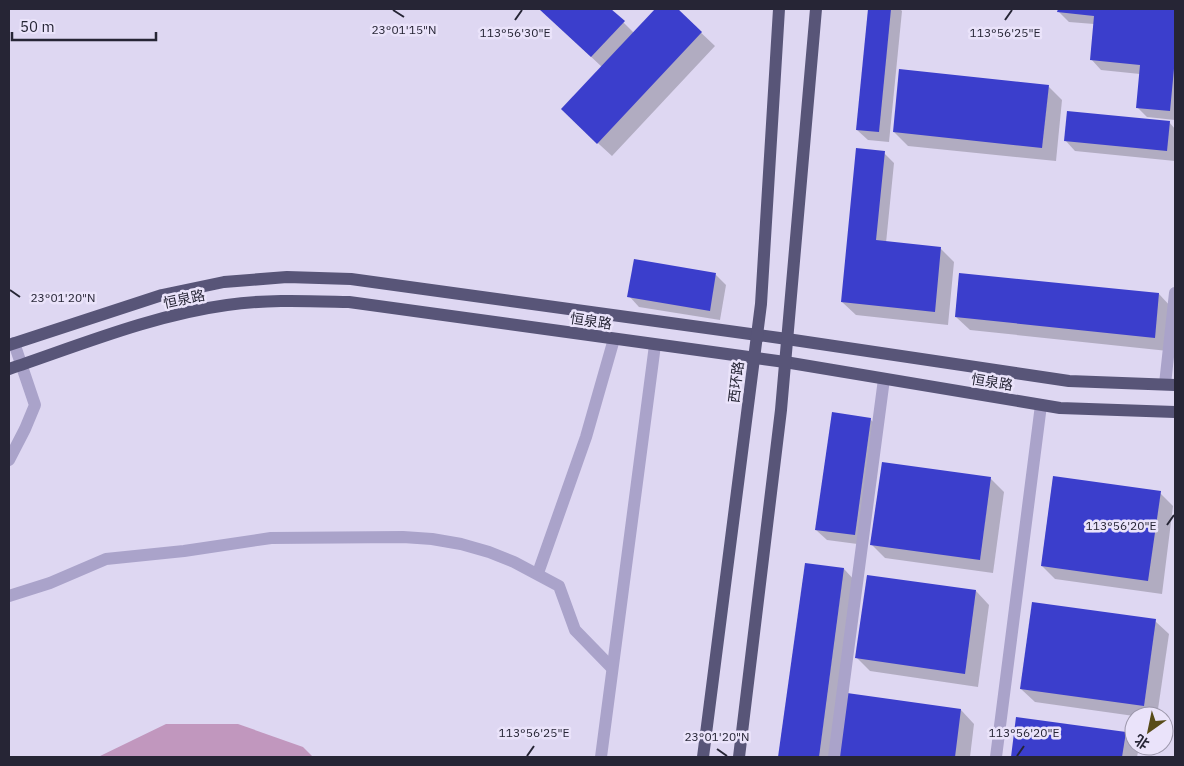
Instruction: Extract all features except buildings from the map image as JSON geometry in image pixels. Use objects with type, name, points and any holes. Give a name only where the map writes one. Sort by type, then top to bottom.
[{"type":"main road","name":"西环路","points":[[703,757],[761,304],[779,9]]},
{"type":"main road","points":[[740,757],[785,362],[816,9]]},
{"type":"main road","name":"恒泉路","points":[[12,344],[162,295],[224,282],[287,277],[351,279],[787,339],[1068,381],[1170,384]]},
{"type":"main road","name":"恒泉路","points":[[9,369],[167,317],[227,305],[288,300],[349,302],[785,362],[1060,408],[1175,412]]},
{"type":"street","points":[[1170,384],[1175,293]]},
{"type":"street","points":[[538,574],[586,437],[614,339]]},
{"type":"street","points":[[9,460],[25,429],[34,404],[12,344]]},
{"type":"street","points":[[601,757],[655,345]]},
{"type":"street","points":[[834,757],[884,380]]},
{"type":"street","points":[[996,757],[1041,405]]},
{"type":"street","points":[[9,596],[50,583],[106,559],[184,551],[271,538],[403,537],[432,539],[461,544],[489,552],[538,574],[559,586],[576,630],[612,668]]},
{"type":"shaded area","points":[[166,724],[238,724],[303,747],[313,757],[98,757]]}]
